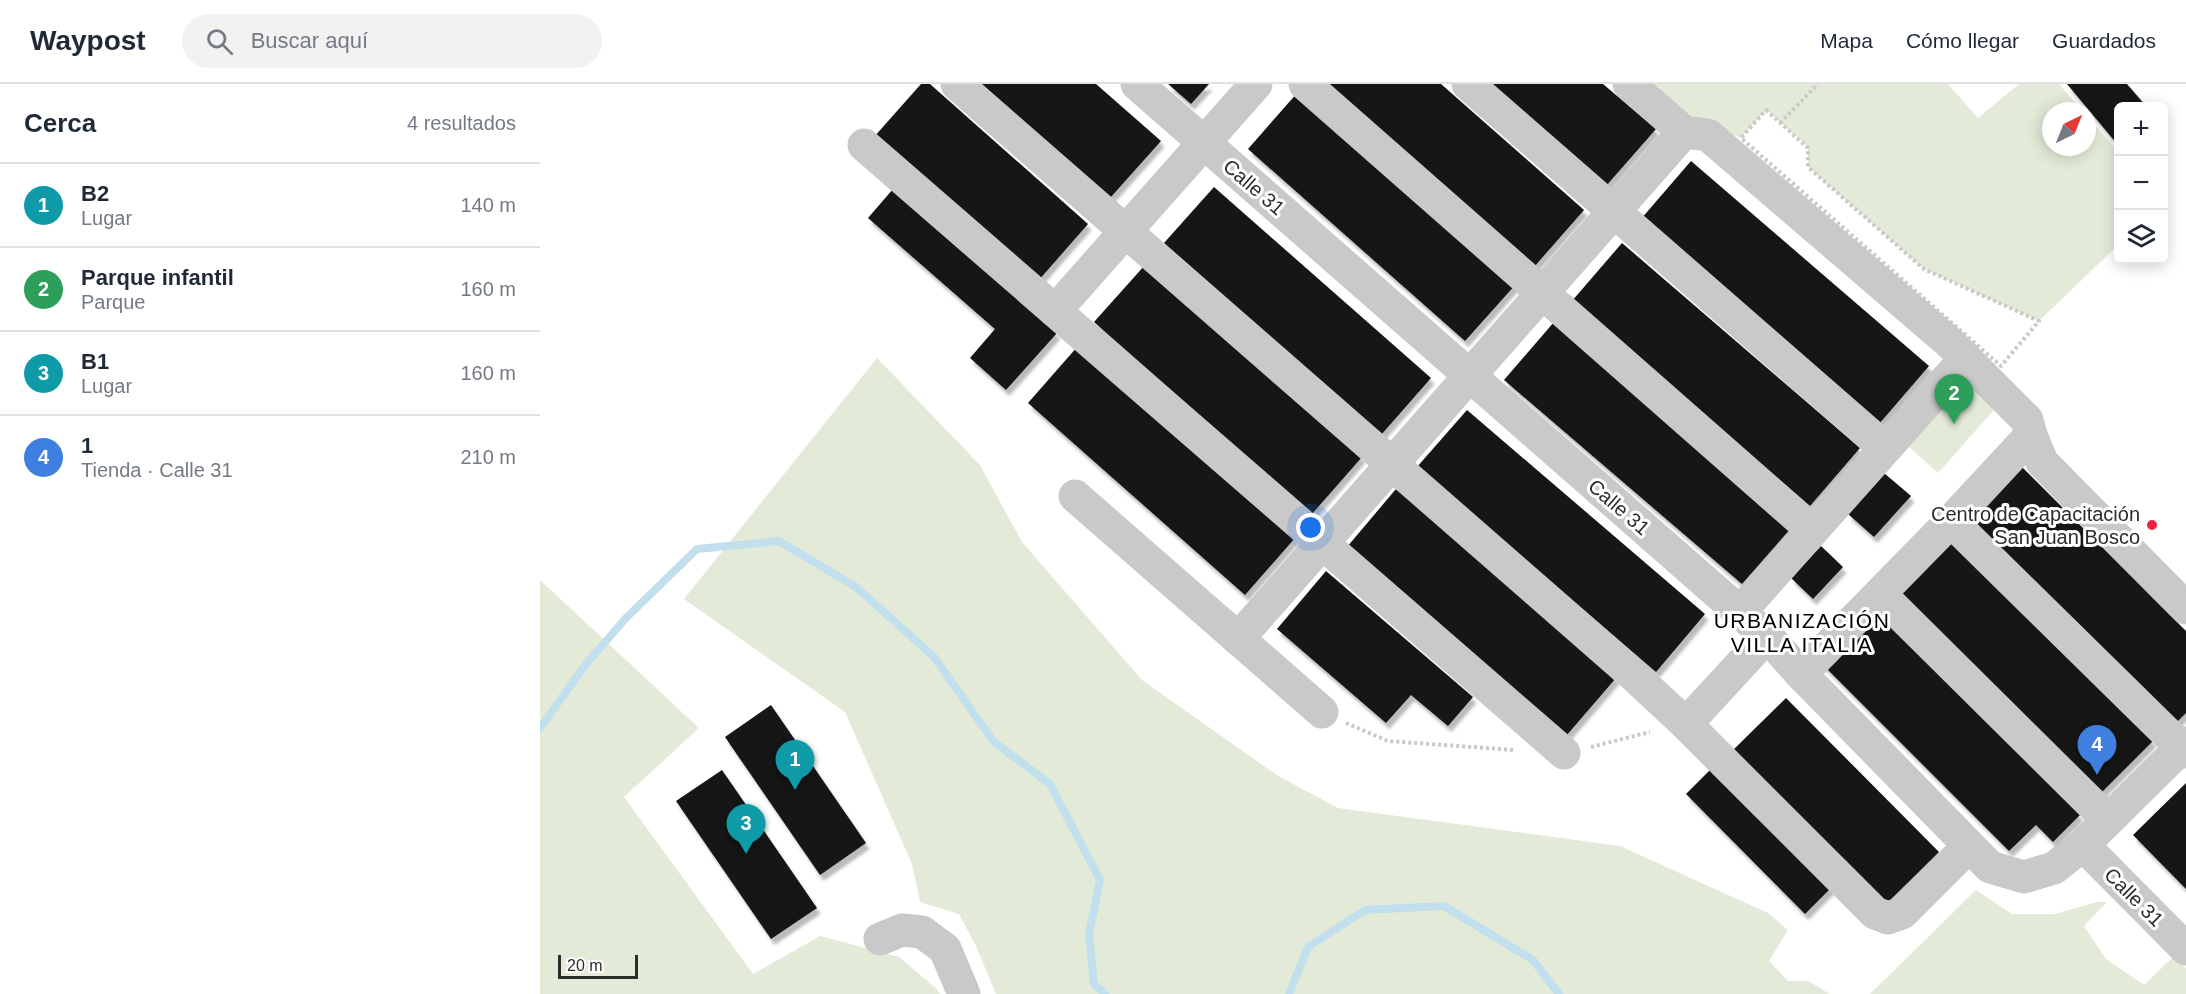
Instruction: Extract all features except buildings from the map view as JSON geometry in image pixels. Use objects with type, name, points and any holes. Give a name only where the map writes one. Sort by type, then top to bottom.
[{"type":"street","points":[[957,84],[1630,672],[1686,724],[1875,914],[1888,918],[1902,913],[1969,846]]},
{"type":"street","name":"Calle 31","points":[[1137,84],[1767,636],[1801,674],[1990,867],[2024,877],[2054,868],[2083,845],[2186,949]]},
{"type":"street","points":[[1055,310],[1256,84]]},
{"type":"street","points":[[1305,84],[1812,530]]},
{"type":"street","points":[[1468,84],[1886,448]]},
{"type":"street","points":[[1629,84],[1684,132],[1708,135],[1966,358],[2028,420],[2031,435],[2042,462],[2186,608]]},
{"type":"street","points":[[1238,639],[1684,132]]},
{"type":"street","points":[[864,145],[1564,753]]},
{"type":"street","points":[[1740,612],[1966,358]]},
{"type":"street","points":[[1801,674],[1951,521],[2031,435]]},
{"type":"street","points":[[1075,496],[1322,712]]},
{"type":"street","points":[[1951,521],[2184,747],[2083,845]]},
{"type":"street","points":[[1880,594],[2108,820]]},
{"type":"street","points":[[1686,724],[1767,636]]},
{"type":"street","points":[[880,939],[902,930],[922,932],[945,949],[964,994]]},
{"type":"path","points":[[1780,123],[1818,84]]},
{"type":"path","points":[[1766,110],[1780,123],[1808,147],[1808,167],[1924,270],[2039,321],[2001,366],[1741,138],[1766,110]]},
{"type":"green space","points":[[1641,84],[1948,84],[1978,118],[2019,84],[2059,84],[2075,102],[2042,102],[2042,156],[2096,156],[2096,126],[2114,146],[2114,249],[2039,321],[1924,269],[1808,167],[1808,147],[1766,110],[1741,138],[1673,111]]},
{"type":"green space","points":[[877,358],[980,465],[1022,542],[1142,680],[1278,776],[1338,808],[1620,846],[1768,913],[1788,930],[1769,961],[1788,981],[1808,981],[1830,994],[996,994],[976,946],[959,914],[920,902],[912,864],[845,712],[684,599]]},
{"type":"green space","points":[[1970,376],[2000,403],[1938,473],[1908,446]]},
{"type":"green space","points":[[540,580],[699,728],[624,797],[753,974],[820,936],[899,957],[940,994],[540,994]]},
{"type":"green space","points":[[1976,890],[2012,914],[2055,914],[2097,902],[2107,902],[2084,926],[2106,959],[2144,985],[2174,956],[2186,968],[2186,994],[1870,994]]},
{"type":"waterway","points":[[540,728],[586,664],[626,618],[697,549],[779,541],[856,587],[934,657],[994,742],[1050,784],[1100,880],[1089,934],[1094,984],[1105,994]]},
{"type":"waterway","points":[[1289,994],[1308,947],[1365,910],[1444,906],[1533,960],[1559,994]]},
{"type":"place","name":"Parque infantil","points":[[1954,424]]},
{"type":"place","name":"Centro de Capacitación San Juan Bosco","points":[[2152,525]]},
{"type":"place","name":"1","points":[[2097,775]]},
{"type":"place","name":"B2","points":[[795,790]]},
{"type":"place","name":"B1","points":[[746,854]]},
{"type":"district","name":"URBANIZACIÓN VILLA ITALIA","points":[[1802,633]]}]
